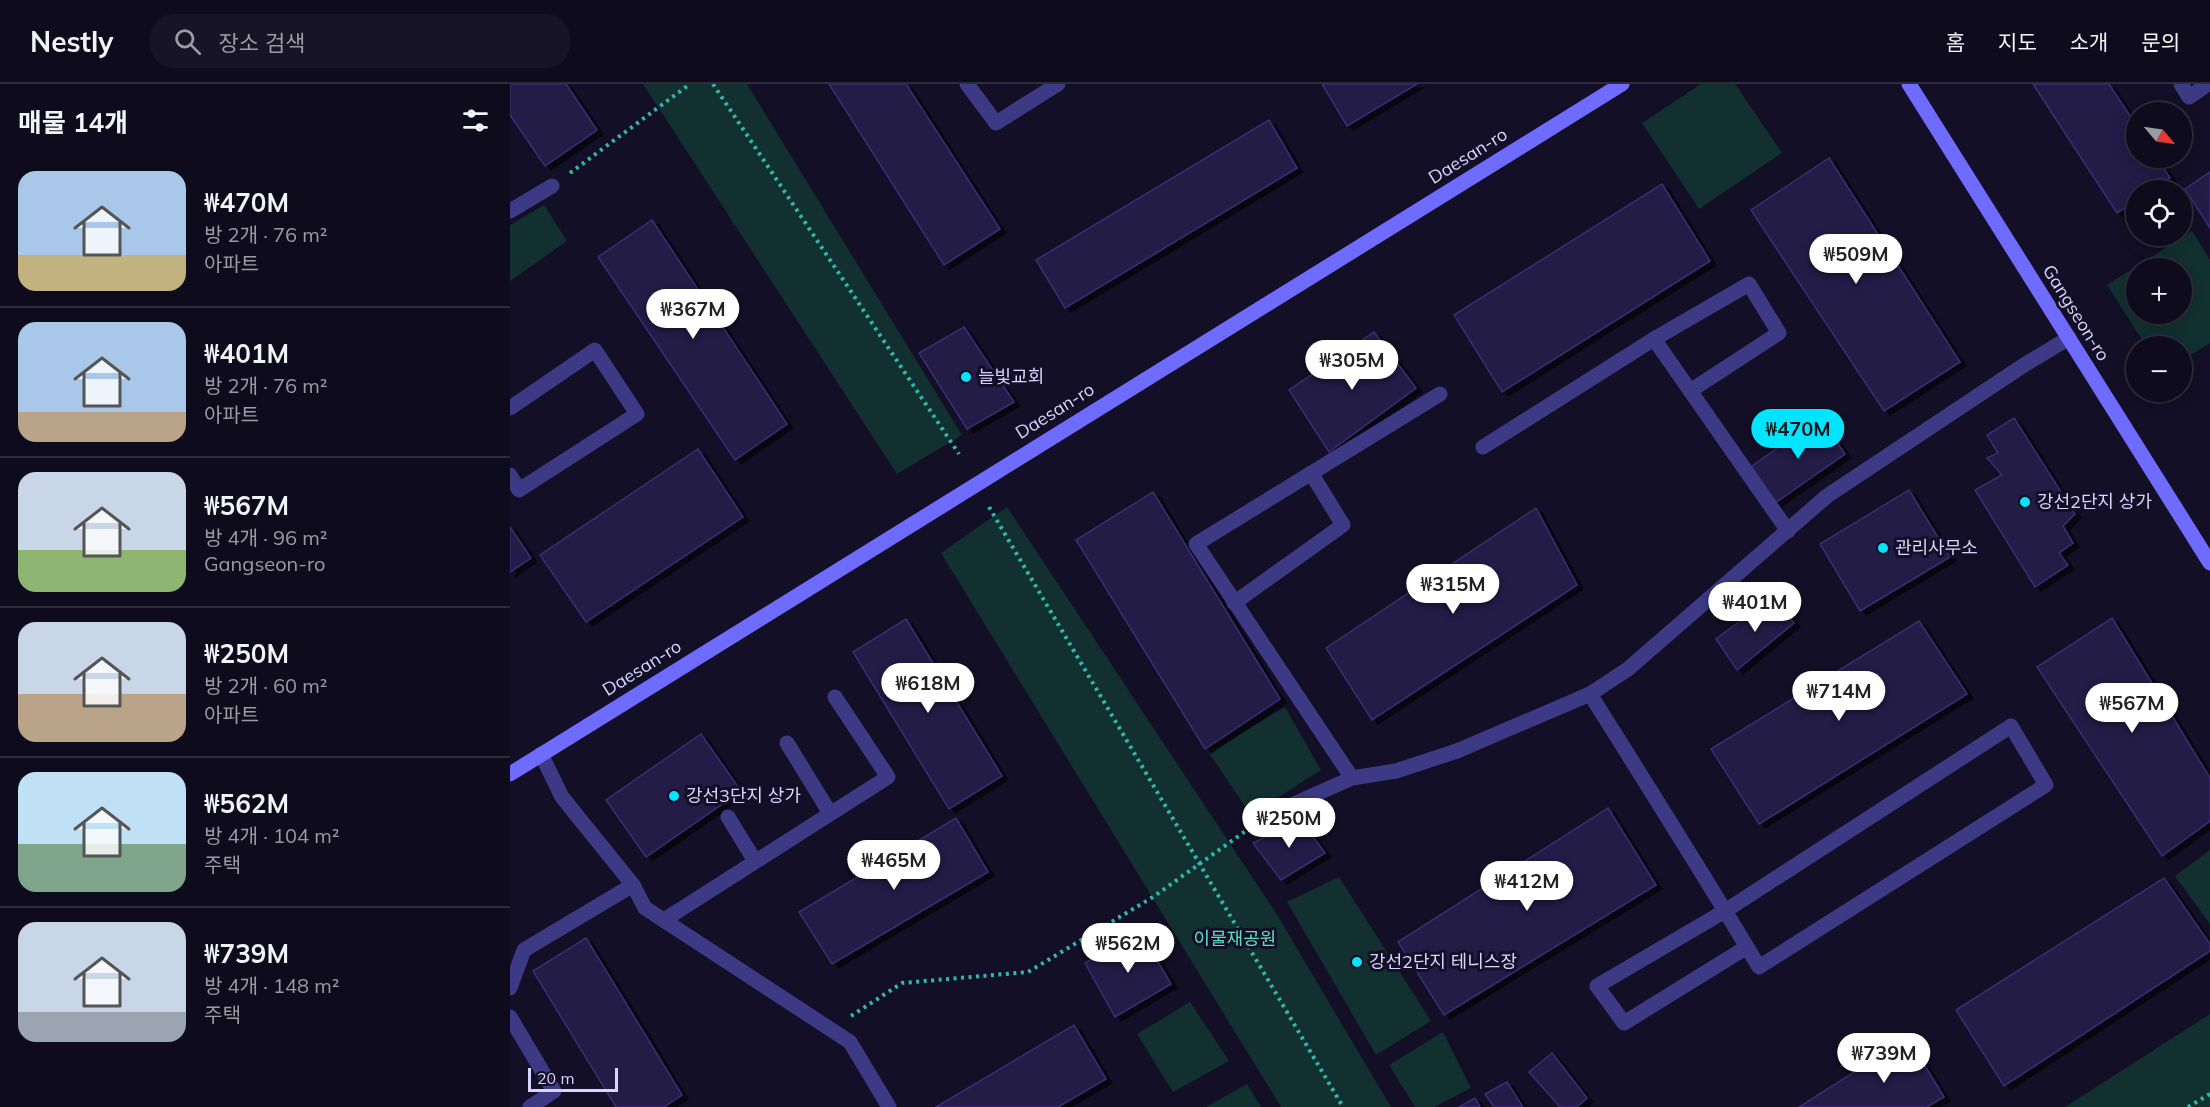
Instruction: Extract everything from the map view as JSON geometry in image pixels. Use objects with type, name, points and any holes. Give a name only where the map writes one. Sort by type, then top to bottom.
[{"type":"main road","name":"Daesan-ro","points":[[510,774],[1622,84]]},
{"type":"main road","name":"Gangseon-ro","points":[[1909,84],[2210,563]]},
{"type":"lane","points":[[967,84],[996,123],[1058,84]]},
{"type":"lane","points":[[2181,84],[2189,97],[2208,84]]},
{"type":"lane","points":[[510,211],[552,186]]},
{"type":"lane","points":[[1484,447],[1653,339],[1749,284],[1779,333],[1690,391]]},
{"type":"lane","points":[[1265,817],[1352,778],[1396,771],[1457,751],[1590,694],[1628,669],[1827,496],[2069,338]]},
{"type":"lane","points":[[1653,339],[1788,531]]},
{"type":"lane","points":[[510,408],[595,350],[637,414],[519,490],[510,475]]},
{"type":"lane","points":[[1352,778],[1196,544],[1440,394]]},
{"type":"lane","points":[[1234,603],[1343,525],[1311,473]]},
{"type":"lane","points":[[1590,694],[1725,911],[1747,947],[1759,967],[2046,785],[2011,726],[1725,911],[1597,986],[1624,1023],[1747,947]]},
{"type":"lane","points":[[664,920],[888,777],[835,697]]},
{"type":"lane","points":[[787,743],[830,813]]},
{"type":"lane","points":[[541,754],[562,797],[633,885],[645,908],[850,1042],[889,1107]]},
{"type":"lane","points":[[728,817],[755,861]]},
{"type":"lane","points":[[510,988],[524,950],[633,885]]},
{"type":"lane","points":[[510,1017],[554,1090],[530,1107]]},
{"type":"path","points":[[552,186],[690,84]]},
{"type":"path","points":[[713,84],[959,454]]},
{"type":"path","points":[[989,507],[1343,1107]]},
{"type":"path","points":[[830,1029],[902,983],[1028,972],[1153,897],[1265,817]]},
{"type":"path","points":[[2188,1107],[2210,1094]]},
{"type":"green space","points":[[643,84],[747,84],[962,435],[897,474]]},
{"type":"green space","points":[[1701,84],[1735,84],[1782,153],[1699,209],[1642,123]]},
{"type":"green space","points":[[544,205],[567,241],[510,281],[510,225]]},
{"type":"green space","points":[[2192,231],[2210,260],[2210,343],[2192,354],[2192,336],[2140,336],[2132,324],[2192,324],[2192,258],[2150,258],[2168,246],[2192,246]]},
{"type":"green space","points":[[2126,273],[2126,315],[2107,285]]},
{"type":"green space","name":"이물재공원","points":[[1007,507],[1276,913],[1391,1107],[1281,1107],[941,553]]},
{"type":"green space","points":[[1285,707],[1321,770],[1251,815],[1209,753]]},
{"type":"green space","points":[[2210,850],[2210,924],[2175,876]]},
{"type":"green space","name":"강선2단지 테니스장","points":[[1339,877],[1431,1021],[1376,1055],[1287,902]]},
{"type":"green space","points":[[1190,1002],[1229,1061],[1173,1092],[1137,1034]]},
{"type":"green space","points":[[2210,1014],[2210,1107],[2065,1107]]},
{"type":"green space","points":[[1443,1032],[1471,1088],[1434,1107],[1415,1107],[1389,1065]]},
{"type":"green space","points":[[1247,1084],[1261,1107],[1206,1107]]},
{"type":"building","points":[[510,84],[566,84],[597,130],[545,166],[510,115]]},
{"type":"building","points":[[829,84],[906,84],[1000,229],[944,265]]},
{"type":"building","points":[[1322,84],[1417,84],[1347,126]]},
{"type":"building","points":[[2033,84],[2109,84],[2126,110],[2126,168],[2164,168],[2170,178],[2167,180],[2126,180],[2126,207],[2117,213]]},
{"type":"building","points":[[1269,120],[1297,168],[1065,308],[1036,260]]},
{"type":"building","points":[[1829,158],[1960,362],[1884,411],[1751,210]]},
{"type":"building","points":[[2210,172],[2210,228],[2192,200],[2192,184]]},
{"type":"building","points":[[1662,184],[1710,261],[1502,392],[1454,315]]},
{"type":"building","points":[[652,220],[787,424],[735,460],[598,257]]},
{"type":"building","name":"늘빛교회","points":[[964,327],[1014,402],[967,429],[919,353]]},
{"type":"building","points":[[1374,332],[1416,388],[1329,452],[1289,390]]},
{"type":"building","points":[[1820,417],[1845,454],[1775,503],[1751,467]]},
{"type":"building","name":"강선2단지 상가","points":[[2014,418],[2075,514],[2063,526],[2073,543],[2059,553],[2068,565],[2035,587],[1975,490],[2002,475],[1987,458],[1998,453],[1987,435]]},
{"type":"building","points":[[698,449],[743,517],[586,622],[540,555]]},
{"type":"building","name":"관리사무소","points":[[1909,490],[1950,557],[1860,611],[1820,544]]},
{"type":"building","points":[[1153,492],[1280,699],[1205,749],[1076,540]]},
{"type":"building","points":[[1536,508],[1577,585],[1372,720],[1326,648]]},
{"type":"building","points":[[510,527],[531,558],[510,572]]},
{"type":"building","points":[[1773,597],[1794,623],[1737,670],[1716,639]]},
{"type":"building","points":[[2112,618],[2210,778],[2210,821],[2162,856],[2037,667]]},
{"type":"building","points":[[906,619],[1002,776],[949,809],[853,652]]},
{"type":"building","points":[[1919,621],[1967,694],[1759,824],[1711,749]]},
{"type":"building","name":"강선3단지 상가","points":[[701,734],[741,791],[646,857],[606,800]]},
{"type":"building","points":[[1608,808],[1656,885],[1444,1015],[1398,942]]},
{"type":"building","points":[[956,818],[988,872],[832,964],[799,912]]},
{"type":"building","points":[[1300,819],[1325,853],[1281,880],[1253,843]]},
{"type":"building","points":[[2164,878],[2210,944],[2210,951],[2004,1086],[1956,1010]]},
{"type":"building","points":[[1140,931],[1171,984],[1115,1017],[1085,963]]},
{"type":"building","points":[[586,938],[682,1095],[664,1107],[616,1107],[533,971]]},
{"type":"building","points":[[1074,1025],[1106,1079],[1058,1107],[936,1107]]},
{"type":"building","points":[[1908,1038],[1944,1097],[1927,1107],[1799,1107]]},
{"type":"building","points":[[1552,1053],[1587,1098],[1577,1107],[1560,1107],[1529,1072]]},
{"type":"building","points":[[1507,1082],[1523,1107],[1494,1107],[1485,1094]]},
{"type":"building","points":[[1475,1098],[1480,1107],[1459,1107]]},
{"type":"place","name":"늘빛교회","points":[[966,377]]},
{"type":"place","name":"강선2단지 상가","points":[[2025,502]]},
{"type":"place","name":"관리사무소","points":[[1883,548]]},
{"type":"place","name":"강선3단지 상가","points":[[674,796]]},
{"type":"place","name":"강선2단지 테니스장","points":[[1357,962]]}]
